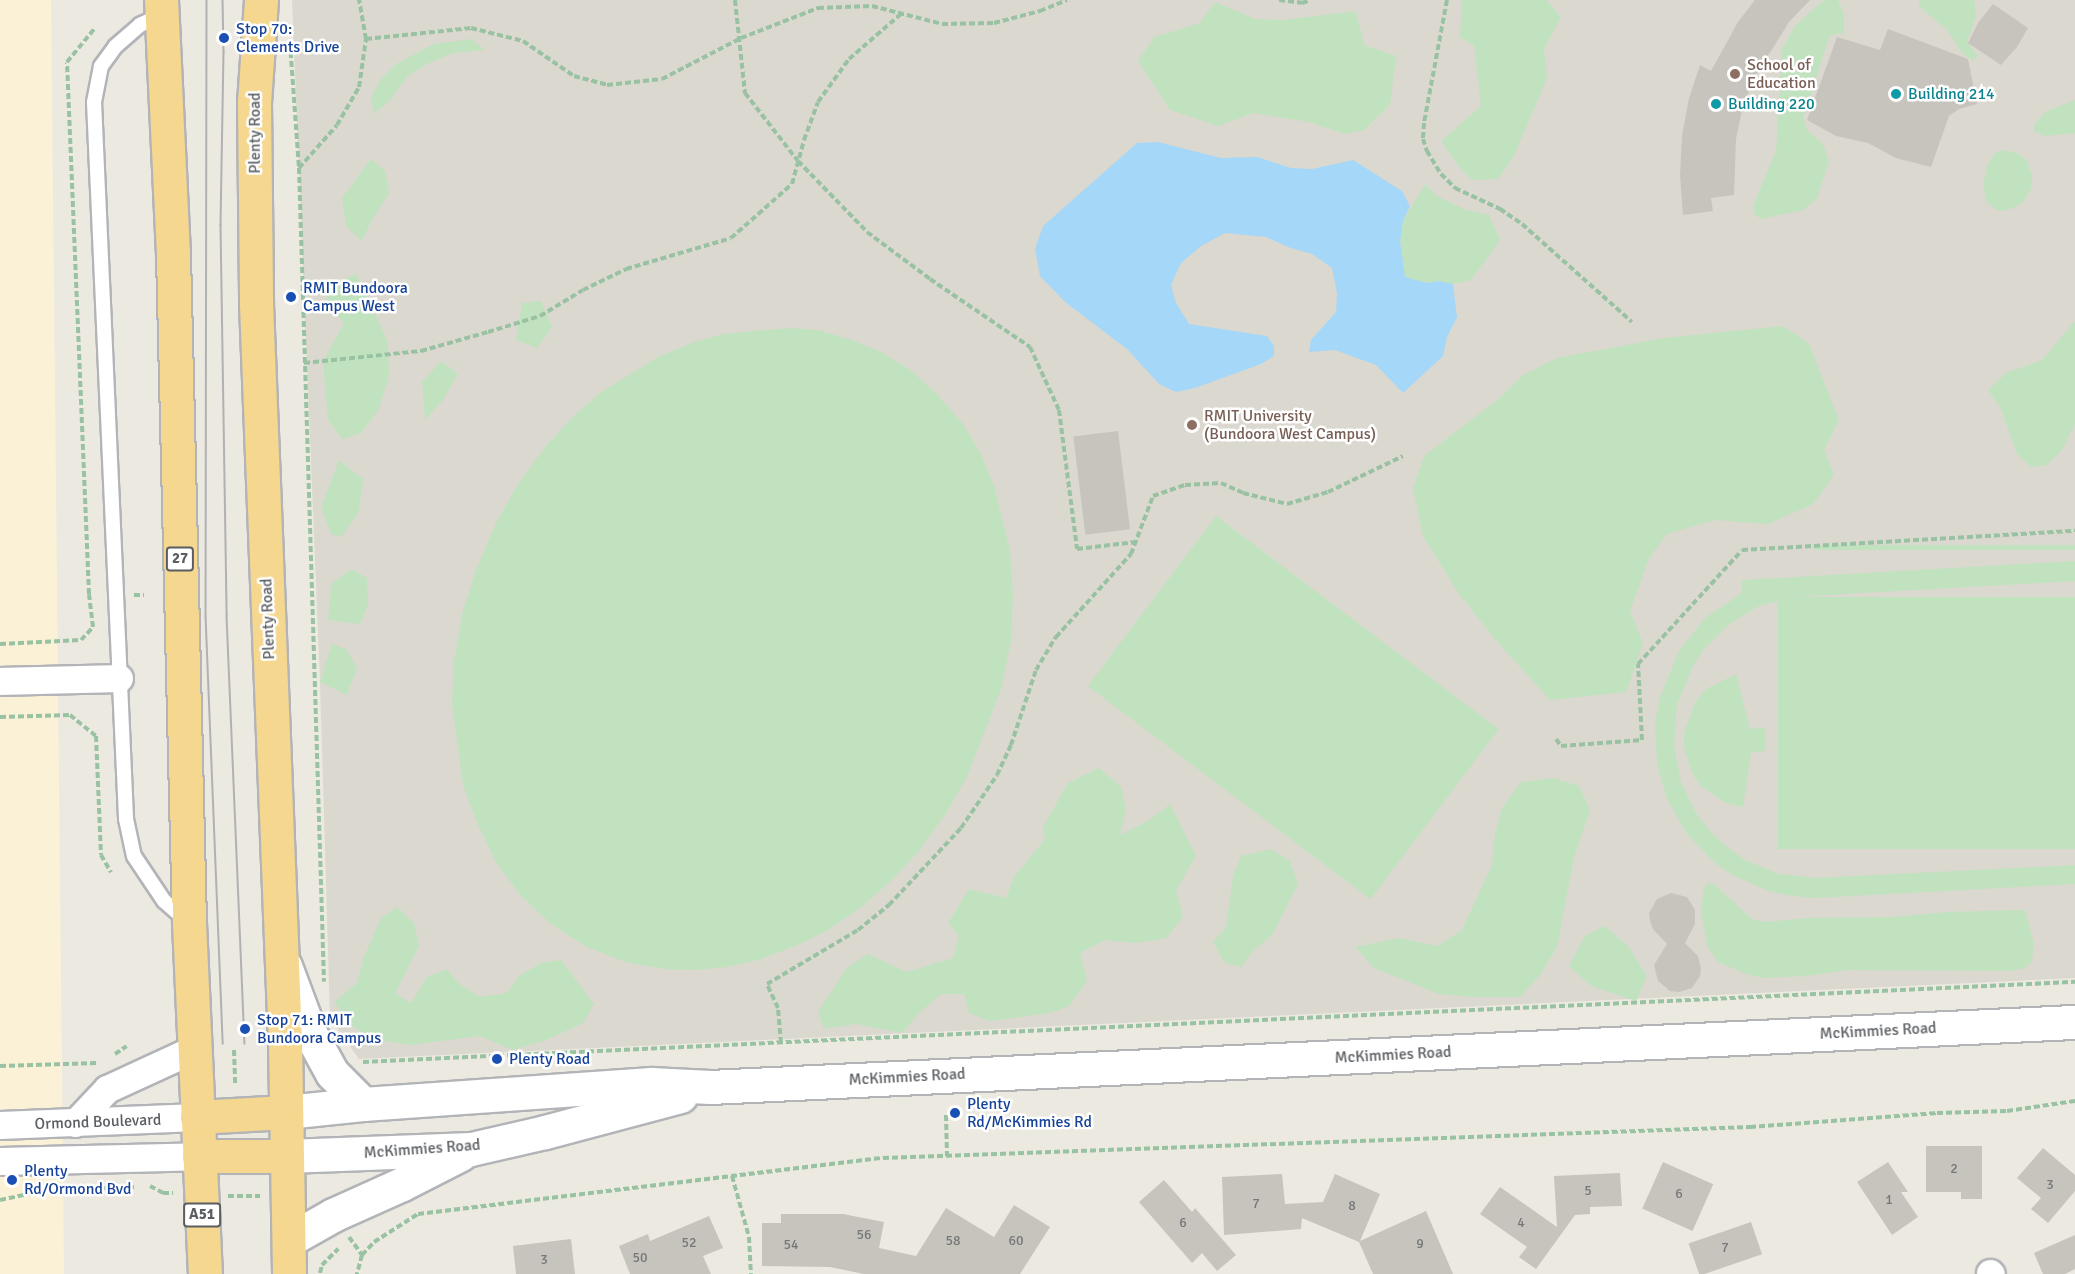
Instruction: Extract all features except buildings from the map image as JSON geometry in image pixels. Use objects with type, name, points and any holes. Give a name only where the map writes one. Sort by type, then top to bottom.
[{"type":"highway","name":"Plenty Road","points":[[261,0],[254,104],[256,304],[281,955],[289,1274]]},
{"type":"highway","name":"27","points":[[162,7],[173,254],[189,923],[199,1156]]},
{"type":"highway","name":"McKimmies Road","points":[[197,1117],[286,1112]]},
{"type":"highway","name":"McKimmies Road","points":[[199,1156],[287,1156]]},
{"type":"highway","name":"A51","points":[[199,1156],[205,1274]]},
{"type":"main road","points":[[281,955],[310,1033],[340,1067],[363,1104]]},
{"type":"main road","name":"McKimmies Road","points":[[286,1112],[363,1104],[651,1084],[710,1087],[2075,1022]]},
{"type":"main road","name":"McKimmies Road","points":[[287,1156],[471,1149],[545,1132],[710,1087]]},
{"type":"main road","points":[[289,1240],[342,1227],[402,1184],[471,1149]]},
{"type":"street","points":[[0,681],[119,678]]},
{"type":"street","points":[[75,1124],[107,1089],[194,1049]]},
{"type":"street","name":"Ormond Boulevard","points":[[0,1125],[75,1124],[197,1117]]},
{"type":"street","points":[[0,1161],[199,1156]]},
{"type":"lane","points":[[162,7],[115,46],[101,66],[94,102],[126,819],[134,856],[164,901],[189,923]]},
{"type":"path","points":[[298,168],[337,125],[359,87],[366,39],[359,0]]},
{"type":"path","points":[[735,0],[741,38],[745,93],[798,161],[867,232],[930,279],[1030,347],[1059,410],[1077,549],[1136,543]]},
{"type":"path","points":[[366,39],[471,28],[523,41],[574,76],[608,85],[662,79],[741,38],[818,8],[872,6],[942,24],[994,23],[1040,11],[1067,0]]},
{"type":"path","points":[[1279,0],[1302,3],[1311,0]]},
{"type":"path","points":[[1447,0],[1425,123],[1423,139],[1427,151],[1441,174],[1455,188],[1500,209],[1522,224],[1632,322]]},
{"type":"path","points":[[304,363],[421,351],[488,332],[540,316],[583,290],[626,269],[731,238],[792,184],[818,102],[849,59],[901,14]]},
{"type":"path","points":[[0,644],[81,640],[93,627],[88,583],[67,62],[95,28]]},
{"type":"path","points":[[290,41],[298,168],[324,985]]},
{"type":"path","points":[[781,1043],[778,1008],[767,984],[866,924],[919,875],[961,828],[997,775],[1007,755],[1035,670],[1056,637],[1131,554],[1153,496],[1185,485],[1221,483],[1243,493],[1287,504],[1328,492],[1403,456]]},
{"type":"path","points":[[1556,739],[1561,746],[1642,740],[1638,664],[1742,550],[2075,531]]},
{"type":"path","points":[[0,717],[70,715],[96,736],[101,855],[111,872]]},
{"type":"path","points":[[340,1067],[369,1062],[2075,982]]},
{"type":"path","points":[[111,1057],[127,1046]]},
{"type":"path","points":[[234,1050],[235,1086]]},
{"type":"path","points":[[0,1066],[104,1062]]},
{"type":"path","points":[[357,1274],[362,1255],[374,1242],[418,1214],[883,1158],[1750,1127],[1937,1113],[2007,1111],[2075,1101]]},
{"type":"path","points":[[946,1115],[947,1156]]},
{"type":"path","points":[[732,1176],[735,1197],[749,1237],[751,1274]]},
{"type":"path","points":[[342,1227],[362,1255]]},
{"type":"path","points":[[319,1274],[322,1265],[334,1251],[342,1227]]},
{"type":"shaded area","points":[[0,0],[51,0],[64,1274],[0,1274]]},
{"type":"shaded area","name":"RMIT University (Bundoora West Campus)","points":[[292,0],[2075,0],[2075,978],[359,1059],[330,1018],[320,682]]},
{"type":"green space","points":[[1462,0],[1546,0],[1561,17],[1544,49],[1547,78],[1514,156],[1498,179],[1472,180],[1459,167],[1441,141],[1481,106],[1474,46],[1460,37]]},
{"type":"green space","points":[[1824,0],[1838,0],[1844,14],[1844,33],[1830,35],[1803,118],[1808,131],[1823,144],[1829,161],[1817,199],[1803,210],[1761,219],[1754,214],[1753,206],[1776,151],[1782,49],[1795,26]]},
{"type":"green space","points":[[1919,0],[1974,0],[1976,15],[1967,42],[1977,55],[1976,59],[1971,60],[1963,54],[1948,31],[1919,6]]},
{"type":"green space","points":[[1215,2],[1255,19],[1283,20],[1356,11],[1364,45],[1396,56],[1390,105],[1364,130],[1345,134],[1309,122],[1253,113],[1218,126],[1170,110],[1138,61],[1154,37],[1200,23]]},
{"type":"green space","points":[[471,39],[485,50],[453,53],[427,64],[408,76],[389,101],[374,114],[371,98],[380,80],[396,64],[434,44]]},
{"type":"green space","points":[[2075,100],[2075,133],[2045,136],[2034,131],[2034,125],[2045,112]]},
{"type":"green space","points":[[2003,150],[2017,153],[2027,160],[2032,176],[2031,189],[2024,201],[2014,208],[1999,211],[1987,203],[1983,185],[1987,166],[1995,153]]},
{"type":"green space","points":[[371,159],[385,171],[389,193],[371,221],[362,241],[346,226],[342,198]]},
{"type":"green space","points":[[1425,184],[1437,196],[1466,210],[1489,215],[1500,240],[1471,280],[1453,284],[1438,281],[1427,283],[1405,277],[1400,241],[1403,221]]},
{"type":"green space","points":[[356,274],[388,342],[389,375],[379,409],[361,433],[342,439],[328,420],[323,361],[344,323],[329,306],[326,287]]},
{"type":"green space","points":[[541,301],[552,327],[537,348],[516,340],[522,303]]},
{"type":"green space","points":[[2075,321],[2075,424],[2062,450],[2047,465],[2031,467],[2017,454],[2001,409],[1988,390],[2006,373],[2042,360]]},
{"type":"green space","points":[[1783,326],[1809,344],[1839,420],[1824,450],[1834,475],[1813,504],[1768,524],[1715,520],[1667,534],[1649,558],[1630,611],[1643,643],[1626,692],[1550,700],[1493,637],[1457,591],[1423,536],[1413,488],[1424,456],[1496,401],[1522,376],[1557,358],[1664,338]]},
{"type":"green space","points":[[788,328],[817,330],[852,340],[881,352],[909,369],[937,394],[963,424],[982,456],[994,486],[1010,550],[1013,596],[1011,641],[1001,689],[967,777],[945,815],[918,852],[895,877],[860,908],[828,930],[798,945],[761,959],[728,967],[694,970],[664,969],[625,962],[585,946],[551,924],[520,895],[496,862],[477,823],[463,785],[452,704],[454,661],[463,610],[477,567],[497,521],[518,484],[545,447],[600,393],[658,357],[694,342],[724,334]]},
{"type":"green space","points":[[441,361],[458,374],[443,400],[425,420],[422,382]]},
{"type":"green space","points":[[339,460],[363,479],[359,512],[341,537],[331,534],[321,507]]},
{"type":"green space","points":[[1216,516],[1499,729],[1371,899],[1088,686]]},
{"type":"green space","points":[[1813,545],[2075,545],[2075,550],[1813,550]]},
{"type":"green space","points":[[2075,561],[2075,581],[1794,597],[1759,606],[1728,625],[1703,650],[1693,666],[1677,705],[1674,745],[1681,782],[1696,813],[1709,830],[1724,845],[1745,860],[1779,874],[1816,878],[2075,865],[2075,884],[1815,898],[1792,896],[1771,892],[1732,875],[1715,863],[1687,834],[1667,799],[1657,764],[1655,722],[1660,697],[1679,651],[1705,618],[1742,593],[1742,580]]},
{"type":"green space","points":[[351,569],[367,578],[368,604],[360,624],[328,620],[331,584]]},
{"type":"green space","points":[[1778,597],[2075,597],[2075,849],[1778,849]]},
{"type":"green space","points":[[332,644],[346,649],[357,668],[347,695],[320,682]]},
{"type":"green space","points":[[1736,674],[1750,729],[1765,728],[1766,751],[1751,752],[1743,807],[1726,803],[1701,786],[1693,775],[1684,748],[1684,733],[1695,702],[1706,689]]},
{"type":"green space","points":[[1099,768],[1121,787],[1126,809],[1120,835],[1148,821],[1170,804],[1196,856],[1176,890],[1183,917],[1166,938],[1136,943],[1105,940],[1080,953],[1087,981],[1069,1006],[1050,1013],[990,1021],[969,1013],[964,994],[941,994],[919,1013],[902,1033],[856,1024],[824,1029],[818,1012],[847,968],[868,954],[907,972],[953,958],[959,936],[948,923],[969,889],[1006,898],[1014,877],[1045,839],[1043,827],[1068,783]]},
{"type":"green space","points":[[1553,778],[1579,786],[1590,810],[1574,857],[1557,947],[1540,975],[1520,997],[1439,994],[1374,968],[1355,947],[1399,938],[1437,946],[1462,930],[1492,865],[1495,834],[1502,808],[1521,782]]},
{"type":"green space","points":[[1271,849],[1290,861],[1298,884],[1272,935],[1254,950],[1241,967],[1225,963],[1213,942],[1226,927],[1233,876],[1241,856]]},
{"type":"green space","points":[[1708,883],[1714,884],[1752,919],[1765,922],[1808,918],[1893,917],[1948,912],[2025,910],[2034,944],[2032,961],[2025,968],[2010,971],[1847,970],[1806,976],[1763,978],[1746,974],[1718,962],[1707,946],[1701,909],[1704,888]]},
{"type":"green space","points":[[397,907],[414,923],[419,946],[395,993],[411,1003],[427,977],[447,969],[459,984],[480,997],[507,993],[519,976],[541,963],[561,960],[594,1004],[583,1023],[546,1040],[513,1050],[480,1036],[410,1045],[372,1039],[352,1026],[334,1002],[357,983],[364,957],[381,918]]},
{"type":"green space","points":[[1604,926],[1628,946],[1647,976],[1636,1001],[1591,986],[1569,966],[1584,937]]},
{"type":"water","points":[[1158,142],[1221,158],[1257,157],[1291,168],[1312,169],[1353,160],[1402,191],[1410,206],[1403,221],[1400,241],[1405,277],[1427,283],[1438,281],[1453,284],[1457,317],[1447,337],[1443,356],[1403,393],[1376,365],[1335,350],[1309,352],[1311,340],[1336,312],[1337,293],[1332,268],[1312,254],[1266,237],[1225,233],[1201,246],[1181,263],[1171,285],[1176,303],[1189,324],[1267,336],[1274,346],[1274,356],[1261,364],[1195,388],[1176,392],[1159,384],[1127,349],[1065,302],[1040,276],[1035,249],[1043,226],[1137,143]]},
{"type":"tram line","points":[[207,0],[206,616],[223,1044]]},
{"type":"tram line","points":[[223,0],[221,225],[227,616],[245,1044]]},
{"type":"place","name":"Stop 70: Clements Drive","points":[[224,38]]},
{"type":"place","name":"School of Education","points":[[1735,74]]},
{"type":"place","name":"Building 214","points":[[1896,94]]},
{"type":"place","name":"Building 220","points":[[1716,104]]},
{"type":"place","name":"RMIT Bundoora Campus West","points":[[291,297]]},
{"type":"place","name":"RMIT University (Bundoora West Campus)","points":[[1192,425]]},
{"type":"place","name":"Stop 71: RMIT Bundoora Campus","points":[[245,1029]]},
{"type":"place","name":"Plenty Road","points":[[497,1059]]},
{"type":"place","name":"Plenty Rd/McKimmies Rd","points":[[955,1113]]},
{"type":"place","name":"Plenty Rd/Ormond Bvd","points":[[12,1180]]}]
